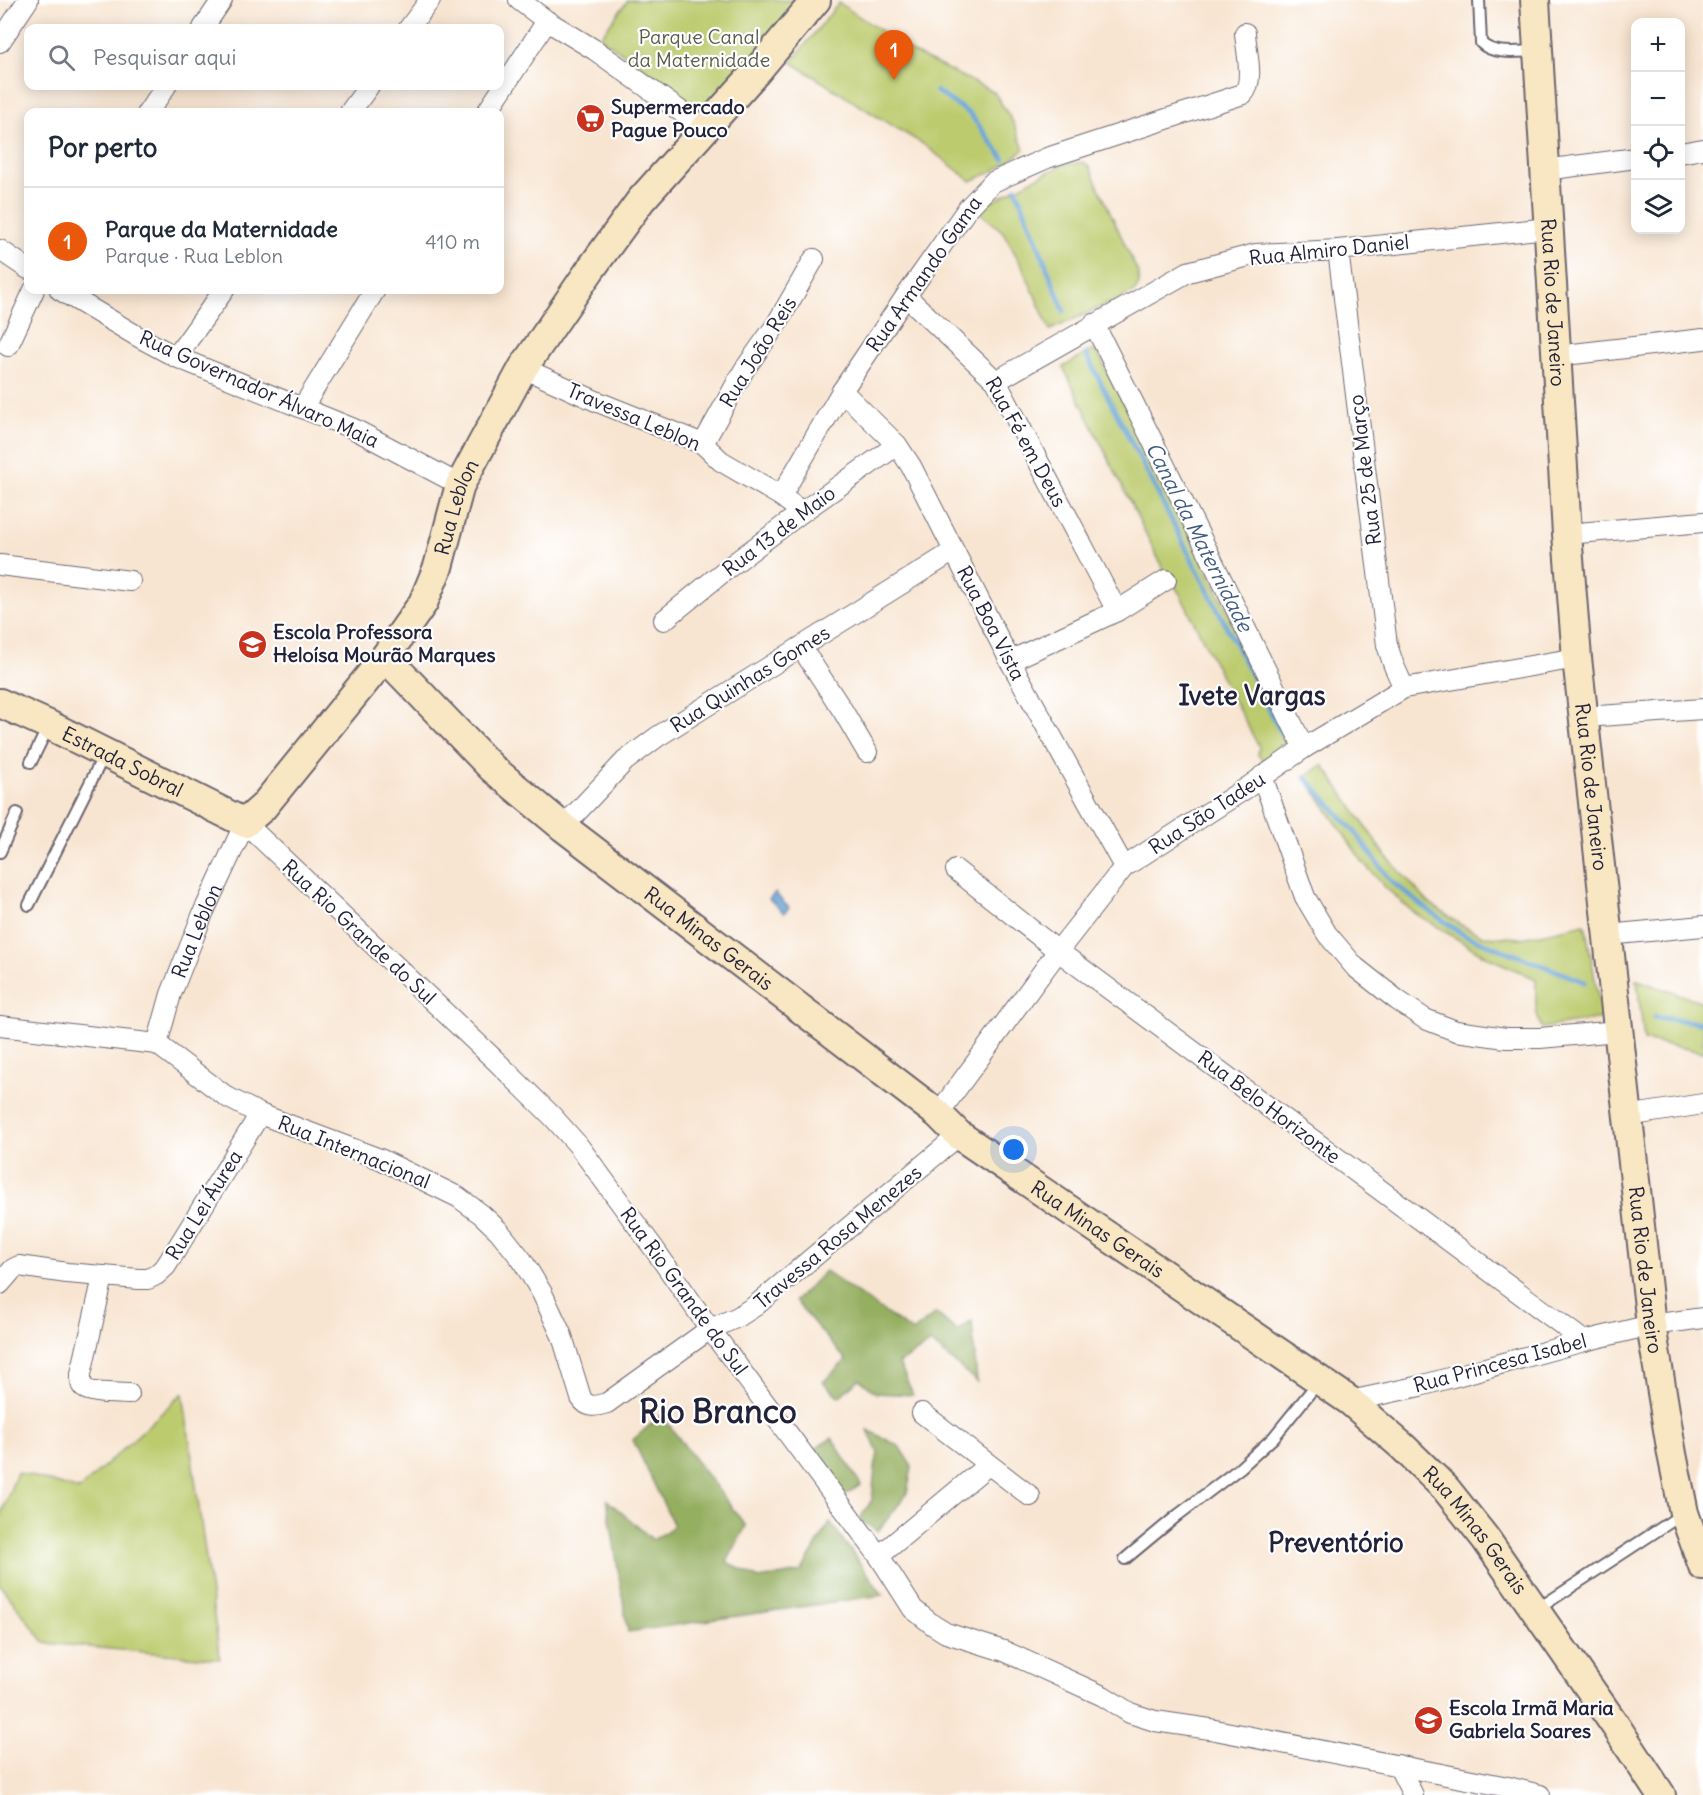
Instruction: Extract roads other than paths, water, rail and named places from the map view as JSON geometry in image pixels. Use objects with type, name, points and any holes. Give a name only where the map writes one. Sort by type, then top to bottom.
[{"type":"street","points":[[2,33],[28,0]]},
{"type":"street","points":[[206,24],[222,0]]},
{"type":"street","points":[[413,24],[430,0]]},
{"type":"street","points":[[519,0],[547,21],[595,50],[704,128]]},
{"type":"street","name":"Rua Leblon","points":[[157,1044],[179,973],[204,911],[245,823],[263,807],[385,657],[423,603],[438,567],[460,485],[523,368],[641,200],[756,72],[816,0]]},
{"type":"street","name":"Rua Rio de Janeiro","points":[[1534,0],[1567,534],[1577,658],[1651,1325],[1684,1513],[1703,1566]]},
{"type":"street","points":[[504,86],[547,21]]},
{"type":"street","name":"Rua Armando Gama","points":[[781,496],[842,391],[906,296],[968,208],[993,182],[1047,158],[1243,94],[1248,89],[1250,78],[1245,33]]},
{"type":"street","points":[[151,108],[163,90]]},
{"type":"street","points":[[353,108],[366,90]]},
{"type":"street","points":[[490,108],[502,90]]},
{"type":"street","points":[[1685,152],[1703,149]]},
{"type":"street","points":[[1545,170],[1631,159]]},
{"type":"street","name":"Rua Almiro Daniel","points":[[996,381],[1188,272],[1256,255],[1338,250],[1548,228]]},
{"type":"street","points":[[0,250],[24,266]]},
{"type":"street","name":"Rua 25 de Março","points":[[1338,250],[1387,645],[1404,688]]},
{"type":"street","name":"Rua João Reis","points":[[704,444],[744,370],[776,324],[814,259]]},
{"type":"street","points":[[8,346],[32,294]]},
{"type":"street","name":"Rua Governador Álvaro Maia","points":[[67,294],[176,357],[354,429],[460,485]]},
{"type":"street","points":[[176,357],[221,294]]},
{"type":"street","points":[[303,407],[373,294]]},
{"type":"street","name":"Rua Fé em Deus","points":[[906,296],[996,381],[1117,611]]},
{"type":"street","points":[[1090,327],[1203,542],[1301,750]]},
{"type":"street","points":[[1556,356],[1703,339]]},
{"type":"street","name":"Travessa Leblon","points":[[523,368],[598,402],[704,444],[721,461],[781,496],[802,512]]},
{"type":"street","name":"Rua Boa Vista","points":[[842,391],[897,446],[911,466],[1010,661],[1124,867]]},
{"type":"street","name":"Rua 13 de Maio","points":[[664,620],[802,512],[897,446]]},
{"type":"street","points":[[1567,534],[1703,522]]},
{"type":"street","name":"Rua Quinhas Gomes","points":[[563,827],[625,761],[657,737],[954,551]]},
{"type":"street","points":[[0,565],[130,581]]},
{"type":"street","points":[[1010,661],[1117,611],[1166,580]]},
{"type":"street","points":[[801,646],[867,752]]},
{"type":"street","name":"Rua Minas Gerais","points":[[385,657],[492,768],[563,827],[938,1114],[959,1136],[1321,1380],[1350,1401],[1403,1447],[1446,1489],[1485,1538],[1662,1795]]},
{"type":"street","name":"Rua São Tadeu","points":[[938,1114],[1058,951],[1124,867],[1301,750],[1404,688],[1577,658]]},
{"type":"street","name":"Estrada Sobral","points":[[0,703],[245,823]]},
{"type":"street","points":[[1584,717],[1703,709]]},
{"type":"street","points":[[1270,771],[1305,897],[1327,934],[1355,967],[1397,1000],[1425,1019],[1456,1032],[1506,1038],[1540,1038],[1618,1031]]},
{"type":"street","name":"Rua Rio Grande do Sul","points":[[245,823],[552,1116],[578,1145],[710,1329],[879,1556],[913,1609],[933,1625],[946,1633],[1004,1651],[1103,1695],[1130,1713],[1155,1721],[1210,1729],[1398,1765],[1540,1795]]},
{"type":"street","name":"Rua Belo Horizonte","points":[[956,870],[1058,951],[1584,1341]]},
{"type":"street","points":[[1607,935],[1703,926]]},
{"type":"street","points":[[0,1026],[157,1044]]},
{"type":"street","name":"Rua Internacional","points":[[157,1044],[227,1097],[260,1114],[380,1159],[458,1197],[482,1214],[522,1260],[542,1293],[562,1336],[584,1403],[592,1406],[607,1403]]},
{"type":"street","points":[[1628,1116],[1703,1104]]},
{"type":"street","name":"Rua Lei Áurea","points":[[0,1284],[13,1269],[19,1266],[129,1279],[148,1279],[156,1275],[166,1266],[260,1114]]},
{"type":"street","name":"Travessa Rosa Menezes","points":[[607,1403],[710,1329],[756,1306],[959,1136]]},
{"type":"street","points":[[103,1276],[81,1374],[81,1384],[85,1390],[129,1394]]},
{"type":"street","name":"Rua Princesa Isabel","points":[[1350,1401],[1420,1386],[1651,1325],[1703,1318]]},
{"type":"street","points":[[922,1413],[1030,1496]]},
{"type":"street","points":[[879,1556],[988,1465]]},
{"type":"street","points":[[1398,1765],[1413,1795]]},
{"type":"lane","points":[[1479,0],[1481,43],[1486,48],[1495,51],[1538,51]]},
{"type":"lane","points":[[31,762],[49,725]]},
{"type":"lane","points":[[29,905],[105,753]]},
{"type":"lane","points":[[0,852],[17,813]]},
{"type":"lane","points":[[1125,1559],[1240,1468],[1273,1438],[1321,1380]]},
{"type":"lane","points":[[1536,1610],[1684,1513]]},
{"type":"water","points":[[775,893],[789,908],[784,913],[769,899]]},
{"type":"waterway","name":"Canal da Maternidade","points":[[936,91],[970,114],[1004,159]]},
{"type":"waterway","name":"Canal da Maternidade","points":[[1016,188],[1064,311]]},
{"type":"waterway","name":"Canal da Maternidade","points":[[1086,354],[1283,736]]},
{"type":"waterway","name":"Canal da Maternidade","points":[[1305,777],[1355,832],[1391,881],[1425,908],[1464,935],[1585,982]]},
{"type":"waterway","name":"Canal da Maternidade","points":[[1654,1017],[1703,1023]]},
{"type":"place","name":"Parque da Maternidade","points":[[894,80]]},
{"type":"place","name":"Supermercado Pague Pouco","points":[[590,119]]},
{"type":"place","name":"Escola Professora Heloísa Mourão Marques","points":[[252,644]]},
{"type":"place","name":"Escola Irmã Maria Gabriela Soares","points":[[1428,1720]]},
{"type":"district","name":"Ivete Vargas","points":[[1252,696]]},
{"type":"district","name":"Rio Branco","points":[[718,1412]]},
{"type":"district","name":"Preventório","points":[[1336,1543]]},
{"type":"park label","name":"Parque Canal da Maternidade","points":[[699,48]]}]
